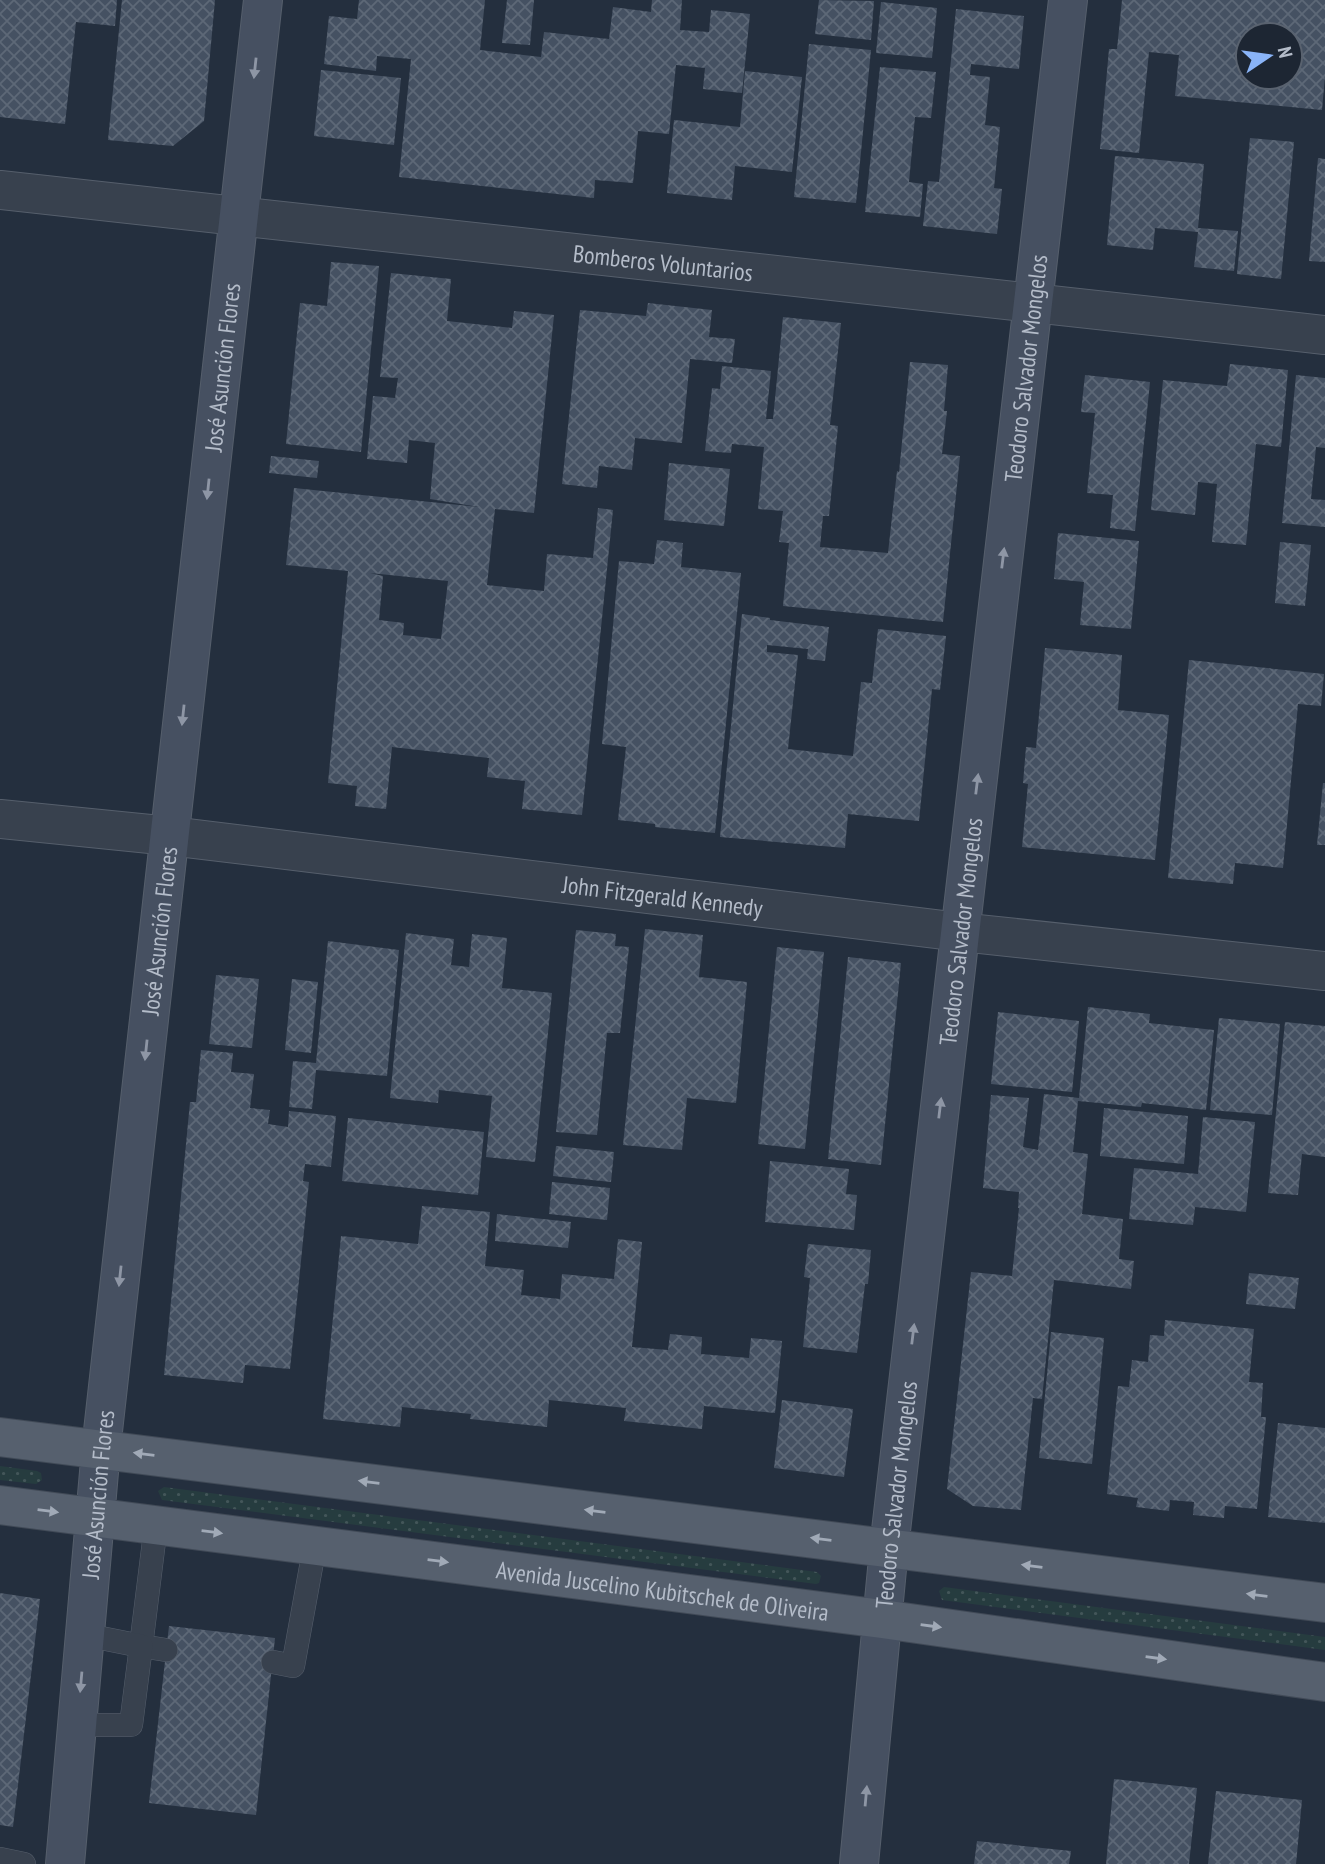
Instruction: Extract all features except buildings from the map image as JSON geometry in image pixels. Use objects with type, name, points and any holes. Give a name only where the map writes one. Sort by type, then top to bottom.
[{"type":"main road","points":[[0,1437],[1325,1603]]},
{"type":"main road","name":"Avenida Juscelino Kubitschek de Oliveira","points":[[0,1505],[882,1619],[1325,1682]]},
{"type":"street","name":"José Asunción Flores","points":[[65,1864],[100,1449],[262,0]]},
{"type":"street","name":"Teodoro Salvador Mongelos","points":[[859,1864],[889,1548],[1068,0]]},
{"type":"street","name":"Bomberos Voluntarios","points":[[0,190],[1325,335]]},
{"type":"street","name":"John Fitzgerald Kennedy","points":[[0,819],[170,836],[960,932],[1325,971]]},
{"type":"lane","points":[[77,1725],[131,1725],[156,1525]]},
{"type":"lane","points":[[273,1662],[293,1666],[315,1545]]},
{"type":"lane","points":[[86,1634],[166,1650]]},
{"type":"lane","points":[[0,1859],[24,1864]]},
{"type":"green space","points":[[0,1466],[37,1471],[41,1473],[42,1480],[36,1484],[0,1480]]},
{"type":"green space","points":[[164,1487],[817,1572],[821,1576],[816,1584],[162,1500],[158,1491]]},
{"type":"green space","points":[[944,1587],[1325,1637],[1325,1650],[942,1600],[939,1591]]}]
